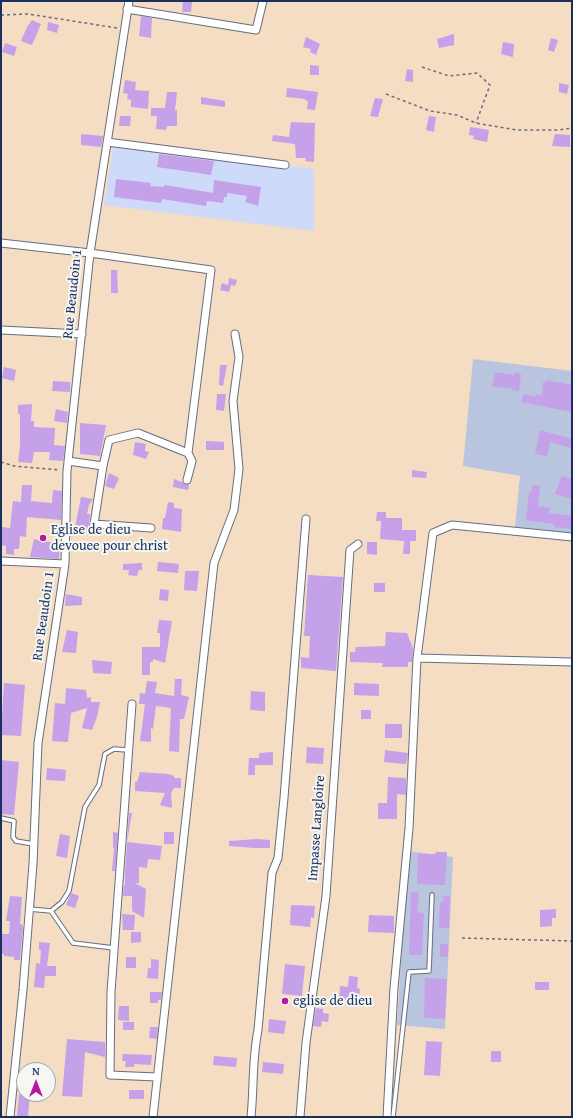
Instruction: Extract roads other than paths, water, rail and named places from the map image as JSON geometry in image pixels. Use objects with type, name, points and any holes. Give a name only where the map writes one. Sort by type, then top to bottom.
[{"type":"street","name":"Rue Beaudoin 1","points":[[10,1117],[23,990],[38,743],[65,564],[68,461],[90,253],[129,1]]},
{"type":"street","points":[[127,9],[256,30],[263,1]]},
{"type":"street","points":[[107,142],[285,165]]},
{"type":"street","points":[[1,243],[90,253],[211,270],[188,453],[192,461],[187,480]]},
{"type":"street","points":[[1,330],[82,334]]},
{"type":"street","points":[[153,1117],[214,563],[234,510],[239,469],[233,401],[239,357],[235,334]]},
{"type":"street","points":[[151,528],[94,524],[103,466],[109,440],[138,433],[188,453]]},
{"type":"street","points":[[68,461],[103,466]]},
{"type":"street","points":[[251,1117],[254,1095],[254,1052],[258,1030],[272,873],[278,858],[284,806],[306,519]]},
{"type":"street","points":[[387,1117],[394,988],[409,828],[417,658],[433,533],[452,525],[572,538]]},
{"type":"street","name":"Impasse Langloire","points":[[300,1117],[306,1044],[326,896],[350,550],[358,544]]},
{"type":"street","points":[[1,560],[65,564]]},
{"type":"street","points":[[417,658],[572,662]]},
{"type":"street","points":[[132,704],[111,992],[110,1075],[157,1076]]},
{"type":"lane","points":[[29,909],[52,911],[62,902],[69,891],[85,807],[99,785],[105,754],[114,749],[128,750]]},
{"type":"lane","points":[[1,818],[14,821],[13,837],[16,841],[33,844]]},
{"type":"lane","points":[[393,1117],[409,972],[429,971],[432,895]]},
{"type":"lane","points":[[52,911],[73,943],[114,948]]},
{"type":"place","name":"Eglise de dieu devouee pour christ","points":[[43,538]]},
{"type":"place","name":"eglise de dieu","points":[[285,1001]]}]
